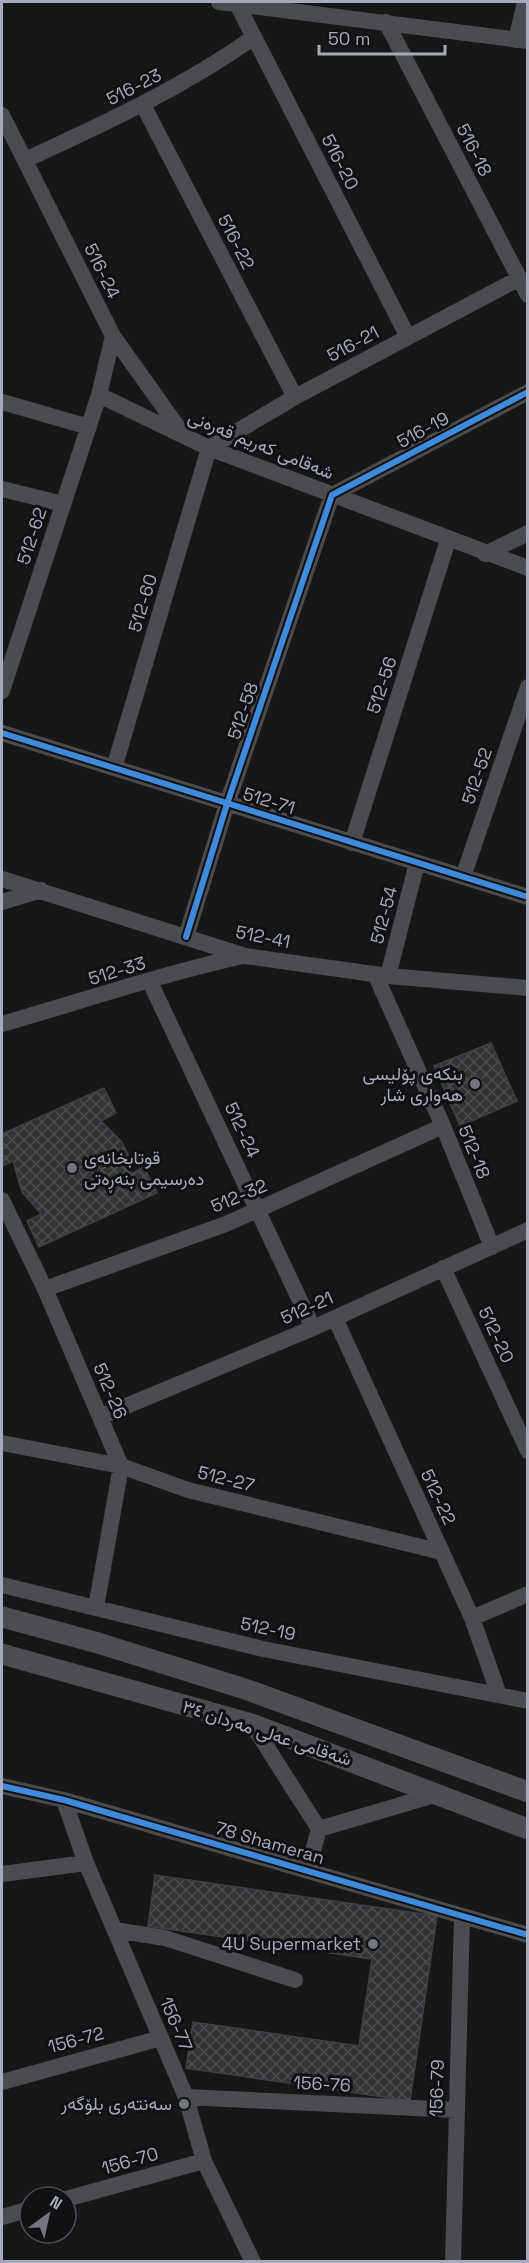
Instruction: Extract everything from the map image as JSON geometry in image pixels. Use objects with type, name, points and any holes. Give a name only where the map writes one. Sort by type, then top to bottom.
[{"type":"main road","name":"شەقامی عەلی مەردان ٣٤","points":[[2,1617],[98,1643],[245,1689],[528,1792]]},
{"type":"main road","name":"شەقامی عەلی مەردان ٣٤","points":[[2,1654],[252,1724],[528,1829]]},
{"type":"street","points":[[219,2],[522,40],[525,2]]},
{"type":"street","name":"516-20","points":[[237,4],[408,337]]},
{"type":"street","name":"516-18","points":[[386,22],[528,295]]},
{"type":"street","name":"516-23","points":[[25,160],[143,105],[207,70],[254,37]]},
{"type":"street","name":"516-22","points":[[143,105],[295,397]]},
{"type":"street","name":"516-24","points":[[2,116],[113,336],[182,434]]},
{"type":"street","name":"516-21","points":[[209,448],[295,397],[518,279]]},
{"type":"street","points":[[2,402],[89,427],[113,336]]},
{"type":"street","name":"516-19","points":[[332,495],[528,392]]},
{"type":"street","name":"شەقامی کەریم قەرەنی","points":[[99,395],[209,448],[485,554],[528,568]]},
{"type":"street","name":"512-62","points":[[2,691],[89,427]]},
{"type":"street","name":"512-60","points":[[114,768],[209,448]]},
{"type":"street","points":[[2,489],[63,504]]},
{"type":"street","name":"512-58","points":[[186,937],[228,804],[332,495]]},
{"type":"street","points":[[485,554],[528,533]]},
{"type":"street","name":"512-56","points":[[352,843],[448,540]]},
{"type":"street","name":"512-52","points":[[463,877],[528,687]]},
{"type":"street","name":"512-71","points":[[2,733],[528,897]]},
{"type":"street","name":"512-54","points":[[382,975],[417,863]]},
{"type":"street","name":"512-41","points":[[2,879],[245,956],[382,975],[528,988]]},
{"type":"street","points":[[2,902],[41,890]]},
{"type":"street","name":"512-33","points":[[2,1024],[150,982],[185,969],[245,956]]},
{"type":"street","name":"512-18","points":[[382,975],[492,1247]]},
{"type":"street","name":"512-24","points":[[150,982],[313,1328]]},
{"type":"street","name":"512-32","points":[[45,1289],[226,1224],[443,1126]]},
{"type":"street","name":"512-26","points":[[2,1200],[45,1289],[121,1466]]},
{"type":"street","name":"512-21","points":[[100,1417],[313,1328],[528,1230]]},
{"type":"street","name":"512-20","points":[[443,1268],[528,1451]]},
{"type":"street","name":"512-22","points":[[335,1318],[472,1618],[499,1695]]},
{"type":"street","name":"512-27","points":[[2,1443],[121,1466],[188,1490],[442,1552]]},
{"type":"street","points":[[96,1608],[121,1466]]},
{"type":"street","name":"512-19","points":[[2,1585],[263,1649],[528,1701]]},
{"type":"street","points":[[472,1618],[528,1594]]},
{"type":"street","points":[[252,1724],[319,1829],[308,1869]]},
{"type":"street","name":"78 Shameran","points":[[2,1786],[64,1800],[308,1869],[528,1935]]},
{"type":"street","points":[[319,1829],[438,1794]]},
{"type":"street","name":"156-77","points":[[64,1800],[86,1863],[186,2097],[204,2161],[253,2262]]},
{"type":"street","points":[[2,1874],[86,1863]]},
{"type":"street","name":"156-79","points":[[453,2262],[462,1916]]},
{"type":"street","points":[[115,1930],[165,1938],[295,1980]]},
{"type":"street","name":"156-72","points":[[2,2082],[160,2038]]},
{"type":"street","name":"156-76","points":[[186,2097],[456,2110]]},
{"type":"street","name":"156-70","points":[[78,2196],[204,2161]]},
{"type":"street","points":[[2,2217],[18,2212]]},
{"type":"building","name":"بنکەی پۆلیسی هەواری شار","points":[[491,1043],[517,1101],[460,1126],[434,1066]]},
{"type":"building","name":"قوتابخانەی دەرسیمی بنەڕەتی","points":[[104,1088],[116,1113],[101,1121],[121,1141],[128,1154],[131,1174],[144,1167],[157,1193],[39,1247],[27,1221],[41,1214],[22,1192],[13,1161],[2,1166],[2,1134]]},
{"type":"building","points":[[155,1875],[437,1916],[410,2101],[186,2068],[193,2022],[359,2046],[372,1959],[148,1926]]},
{"type":"cycle path","points":[[186,937],[227,804],[332,495],[528,392]]},
{"type":"cycle path","points":[[2,733],[528,897]]},
{"type":"cycle path","points":[[2,1786],[64,1800],[528,1935]]},
{"type":"place","name":"بنکەی پۆلیسی هەواری شار","points":[[475,1084]]},
{"type":"place","name":"قوتابخانەی دەرسیمی بنەڕەتی","points":[[72,1168]]},
{"type":"place","name":"4U Supermarket","points":[[373,1944]]},
{"type":"place","name":"سەنتەری بلۆگەر","points":[[184,2104]]}]
